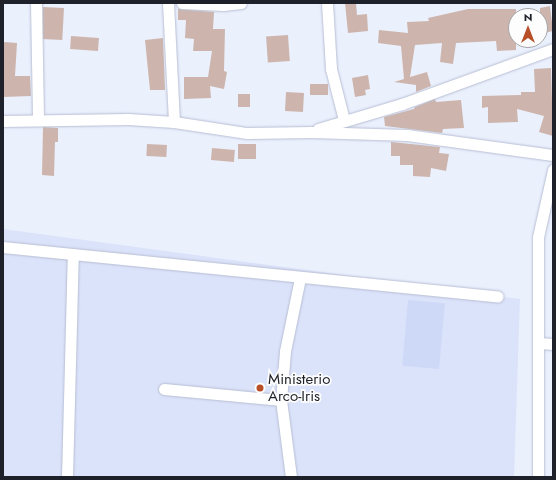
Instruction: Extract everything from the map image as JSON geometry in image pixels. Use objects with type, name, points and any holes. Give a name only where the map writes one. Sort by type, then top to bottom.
[{"type":"street","points":[[36,3],[38,120]]},
{"type":"street","points":[[168,3],[174,122]]},
{"type":"street","points":[[182,3],[223,5],[241,3]]},
{"type":"street","points":[[327,3],[331,69],[344,120]]},
{"type":"street","points":[[312,132],[344,120],[402,104],[553,49]]},
{"type":"street","points":[[3,121],[128,119],[174,122],[247,133],[312,132],[428,137],[553,155]]},
{"type":"street","points":[[538,477],[538,238],[553,170]]},
{"type":"street","points":[[3,247],[300,278],[498,296]]},
{"type":"street","points":[[67,477],[73,254]]},
{"type":"street","points":[[291,477],[281,400],[286,351],[300,278]]},
{"type":"street","points":[[539,344],[553,344]]},
{"type":"street","points":[[164,389],[281,400]]},
{"type":"shaded area","name":"Ministerio Arco-Iris","points":[[3,229],[520,299],[514,477],[3,477]]},
{"type":"shaded area","points":[[408,300],[445,303],[439,369],[402,366]]},
{"type":"building","points":[[345,3],[356,3],[357,15],[367,14],[368,31],[348,33]]},
{"type":"building","points":[[550,6],[553,31],[548,32],[548,8],[540,8]]},
{"type":"building","points":[[43,7],[64,8],[62,40],[41,39]]},
{"type":"building","points":[[178,9],[214,12],[213,29],[225,29],[224,71],[227,72],[224,89],[210,86],[211,98],[184,99],[184,77],[208,77],[212,51],[193,51],[194,39],[185,38],[186,20],[178,20]]},
{"type":"building","points":[[468,9],[508,9],[508,48],[516,48],[516,50],[497,51],[496,41],[456,43],[453,64],[440,62],[442,43],[415,45],[410,77],[427,72],[431,86],[416,92],[416,85],[394,82],[404,79],[401,46],[378,43],[379,30],[408,33],[407,22],[429,21],[428,18]]},
{"type":"building","points":[[288,35],[290,61],[268,62],[266,37]]},
{"type":"building","points":[[71,36],[99,38],[98,51],[70,49]]},
{"type":"building","points":[[163,38],[165,90],[150,90],[145,40]]},
{"type":"building","points":[[3,43],[17,43],[15,76],[30,76],[31,96],[3,97]]},
{"type":"building","points":[[551,68],[553,136],[539,132],[544,116],[517,109],[518,122],[488,123],[488,107],[482,108],[482,96],[521,95],[521,92],[535,92],[534,69]]},
{"type":"building","points":[[368,75],[370,89],[365,90],[366,95],[355,97],[352,78]]},
{"type":"building","points":[[310,84],[328,84],[328,95],[310,95]]},
{"type":"building","points":[[286,92],[304,93],[303,112],[285,111]]},
{"type":"building","points":[[238,94],[250,94],[250,107],[238,107]]},
{"type":"building","points":[[435,99],[436,102],[461,100],[464,128],[443,129],[442,133],[385,126],[384,117],[414,109],[415,107]]},
{"type":"building","points":[[43,127],[58,128],[58,142],[55,142],[54,176],[42,175]]},
{"type":"building","points":[[391,142],[440,147],[439,153],[449,154],[446,171],[431,168],[430,177],[413,176],[413,165],[400,165],[400,156],[391,156]]},
{"type":"building","points":[[147,144],[167,145],[166,157],[146,156]]},
{"type":"building","points":[[238,144],[256,144],[256,159],[238,159]]},
{"type":"building","points":[[212,148],[235,150],[234,162],[211,160]]},
{"type":"place","name":"Ministerio Arco-Iris","points":[[260,388]]}]
